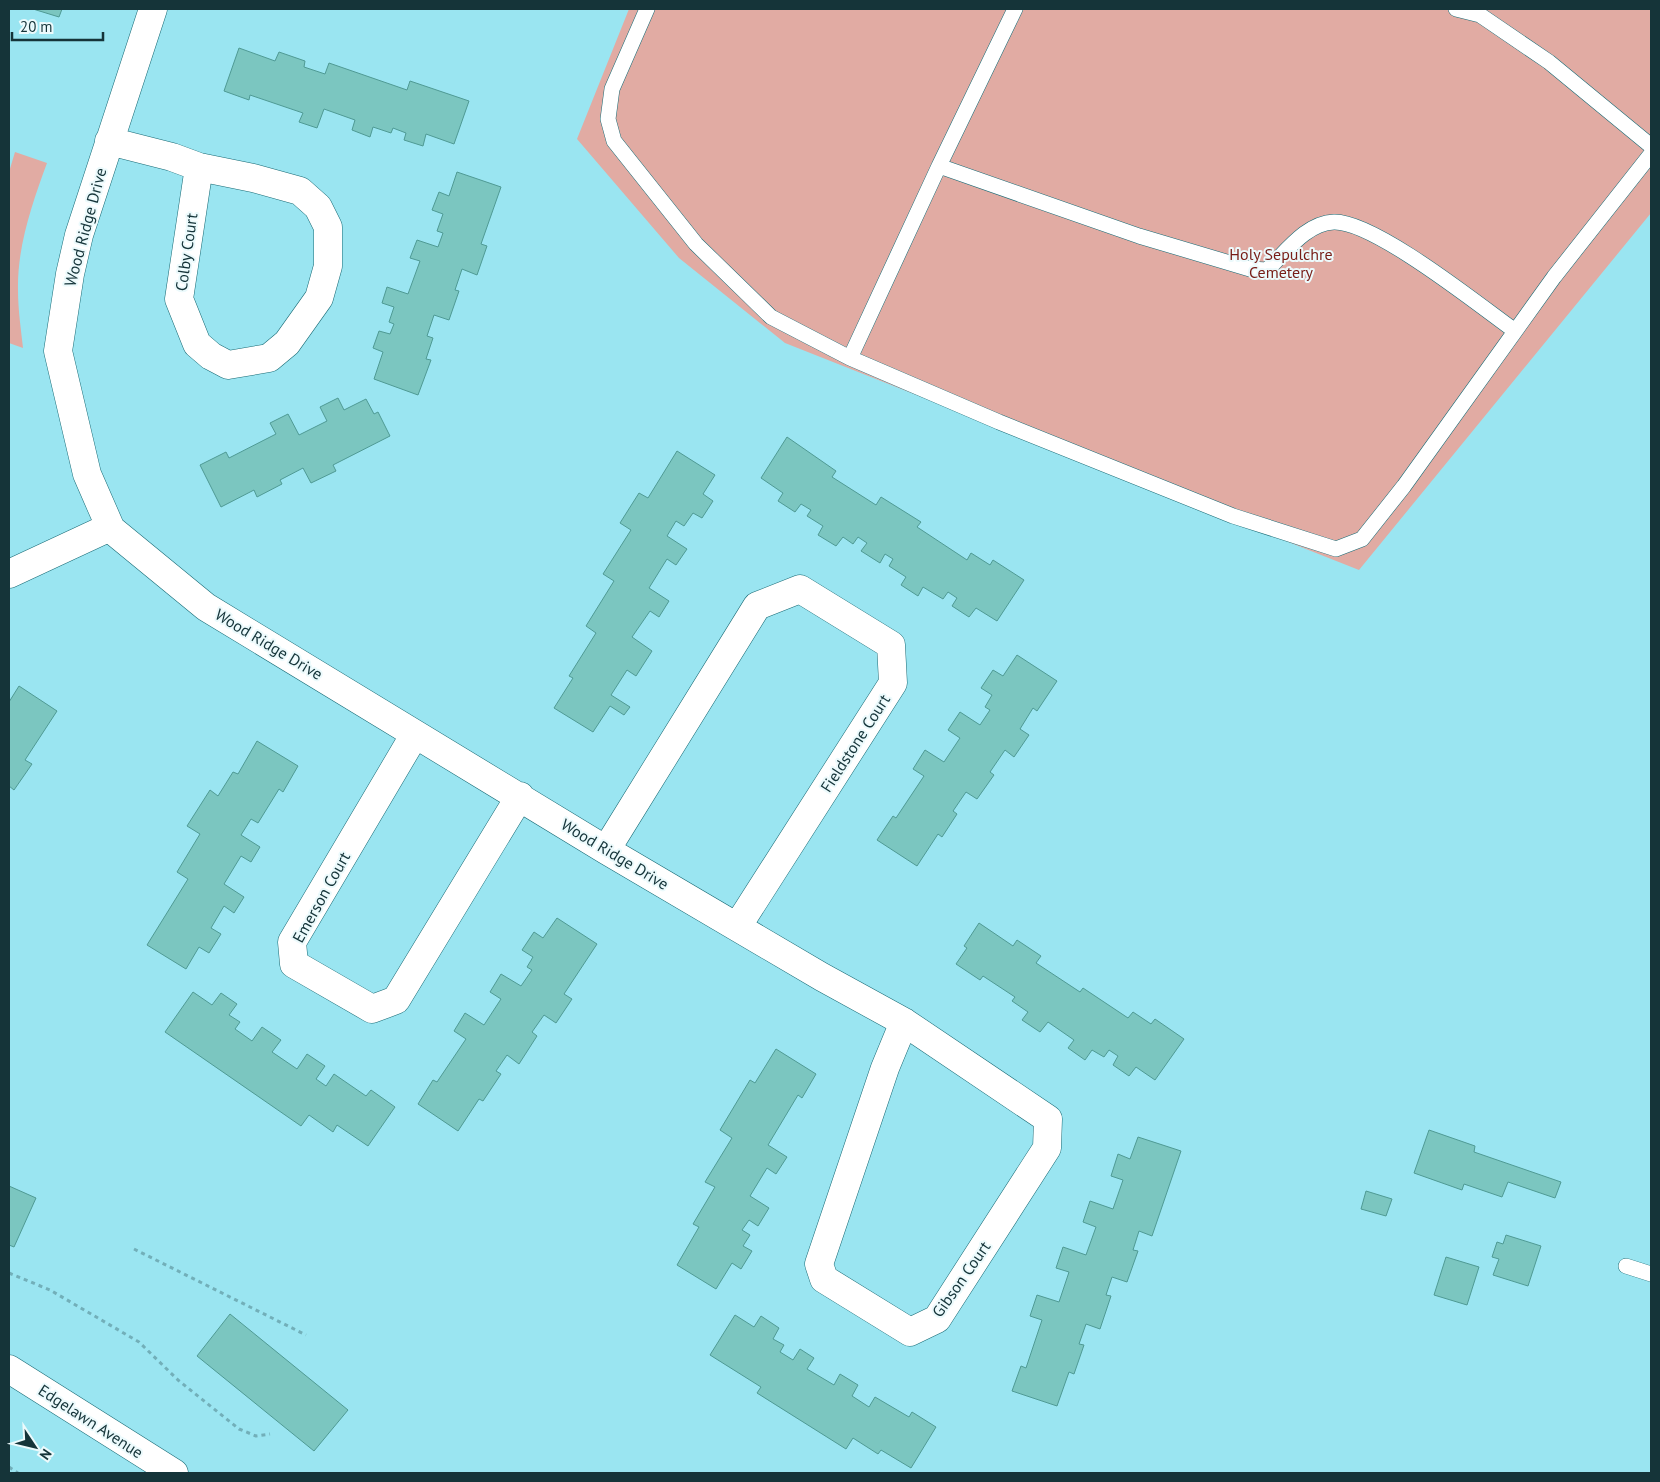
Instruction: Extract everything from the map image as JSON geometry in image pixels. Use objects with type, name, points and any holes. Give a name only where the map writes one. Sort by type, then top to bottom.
[{"type":"street","name":"Wood Ridge Drive","points":[[153,9],[77,245],[70,274],[58,351],[87,474],[110,528],[206,607],[606,850],[904,1022]]},
{"type":"street","name":"Colby Court","points":[[109,141],[172,157],[199,167],[253,178],[300,191],[318,206],[328,227],[328,266],[318,298],[287,343],[269,358],[228,365],[211,356],[197,344],[179,299],[199,167]]},
{"type":"street","points":[[9,574],[110,528]]},
{"type":"street","name":"Fieldstone Court","points":[[606,850],[757,606],[800,590],[892,645],[893,683],[737,927]]},
{"type":"street","name":"Emerson Court","points":[[416,734],[292,942],[294,964],[372,1009],[396,1000],[520,796]]},
{"type":"street","name":"Gibson Court","points":[[904,1022],[1048,1119],[1047,1148],[958,1287],[937,1319],[910,1332],[824,1280],[819,1264],[885,1068],[904,1022]]},
{"type":"street","name":"Edgelawn Avenue","points":[[9,1369],[174,1473]]},
{"type":"lane","points":[[647,9],[612,89],[608,119],[614,141],[696,244],[771,317],[850,358],[999,422],[1233,516],[1336,549],[1362,539],[1404,486],[1554,277],[1651,154]]},
{"type":"lane","points":[[850,358],[939,166],[1015,9]]},
{"type":"lane","points":[[1456,9],[1480,15],[1549,62],[1651,146]]},
{"type":"lane","points":[[939,166],[1138,236],[1250,269],[1268,270],[1310,229],[1334,222],[1358,226],[1383,238],[1516,331]]},
{"type":"lane","points":[[1626,1266],[1651,1274]]},
{"type":"path","points":[[134,1249],[306,1335]]},
{"type":"path","points":[[9,1273],[50,1290],[139,1342],[178,1380],[240,1429],[256,1436],[270,1434]]},
{"type":"path","points":[[9,1467],[18,1473]]},
{"type":"green space","name":"Holy Sepulchre Cemetery","points":[[629,9],[1651,9],[1651,213],[1359,570],[785,343],[679,258],[577,139]]},
{"type":"green space","points":[[15,152],[47,163],[31,210],[20,258],[18,297],[23,348],[9,343],[9,172]]},
{"type":"building","points":[[33,9],[62,9],[59,17]]},
{"type":"building","points":[[239,48],[275,61],[279,52],[305,61],[304,67],[325,74],[329,63],[407,90],[410,81],[469,101],[454,144],[426,134],[423,146],[404,140],[406,133],[393,128],[391,133],[373,127],[370,137],[352,130],[355,120],[324,109],[317,128],[299,122],[303,113],[250,95],[249,100],[224,91]]},
{"type":"building","points":[[457,172],[501,187],[481,244],[487,246],[477,275],[462,269],[455,290],[459,291],[449,320],[434,315],[427,336],[433,338],[426,359],[431,360],[418,395],[374,379],[383,352],[373,348],[379,331],[390,334],[394,324],[389,322],[394,307],[382,303],[387,287],[408,294],[420,261],[410,258],[417,240],[438,247],[443,233],[437,231],[443,214],[432,210],[439,192],[449,196]]},
{"type":"building","points":[[338,398],[344,410],[366,399],[374,414],[378,412],[390,436],[333,465],[336,471],[311,483],[303,468],[280,480],[282,484],[257,497],[254,490],[221,507],[200,465],[226,452],[229,458],[276,434],[270,423],[288,414],[299,435],[327,421],[320,407]]},
{"type":"building","points":[[787,437],[836,471],[832,477],[876,505],[881,497],[921,522],[917,527],[967,560],[971,553],[990,565],[993,560],[1024,580],[997,621],[976,608],[969,617],[952,606],[957,598],[948,592],[943,599],[923,587],[918,596],[901,585],[906,577],[889,566],[893,559],[885,554],[880,563],[861,551],[867,543],[858,537],[853,544],[843,537],[836,546],[818,535],[823,526],[807,516],[811,510],[801,504],[795,512],[778,501],[783,493],[761,478]]},
{"type":"building","points":[[677,451],[715,475],[703,494],[713,501],[702,518],[693,513],[684,526],[676,521],[667,536],[687,549],[676,565],[667,559],[649,588],[669,601],[659,617],[650,611],[632,637],[652,651],[636,676],[627,670],[611,695],[630,707],[624,715],[610,706],[593,732],[554,708],[573,678],[569,676],[596,633],[586,626],[614,581],[603,574],[631,530],[620,523],[639,493],[648,498]]},
{"type":"building","points":[[1017,655],[1057,681],[1037,711],[1033,708],[1020,729],[1029,735],[1014,757],[1005,750],[990,772],[994,775],[977,799],[966,792],[953,811],[957,814],[942,837],[938,834],[917,866],[877,840],[893,816],[896,818],[924,776],[913,769],[925,750],[944,762],[960,738],[948,730],[960,712],[980,725],[990,710],[985,707],[992,695],[981,688],[993,670],[1003,676]]},
{"type":"building","points":[[19,686],[57,711],[25,760],[32,764],[14,790],[9,786],[9,702]]},
{"type":"building","points":[[257,741],[298,766],[283,792],[279,789],[258,823],[251,819],[241,835],[260,847],[251,862],[241,856],[224,884],[244,897],[234,913],[224,906],[211,928],[221,934],[209,953],[199,947],[186,969],[147,945],[188,879],[177,872],[200,834],[187,826],[210,790],[218,796],[233,772],[238,774]]},
{"type":"building","points":[[557,918],[597,944],[564,994],[572,999],[556,1023],[544,1015],[532,1032],[537,1036],[519,1064],[507,1055],[496,1071],[501,1074],[483,1101],[479,1099],[458,1131],[418,1104],[433,1080],[437,1082],[466,1039],[454,1031],[465,1013],[484,1025],[501,999],[490,992],[501,974],[521,986],[532,970],[527,967],[533,957],[522,950],[534,932],[543,938]]},
{"type":"building","points":[[979,923],[1013,946],[1017,940],[1041,956],[1036,963],[1080,992],[1083,988],[1128,1018],[1133,1012],[1151,1024],[1155,1019],[1184,1039],[1155,1080],[1136,1067],[1129,1076],[1113,1065],[1118,1056],[1109,1050],[1104,1057],[1092,1050],[1085,1060],[1068,1048],[1074,1040],[1048,1022],[1040,1032],[1022,1020],[1028,1012],[1012,1001],[1015,997],[983,976],[980,980],[956,964],[967,948],[964,946]]},
{"type":"building","points":[[193,992],[212,1005],[221,993],[237,1004],[229,1015],[240,1022],[235,1029],[252,1041],[262,1027],[281,1040],[272,1052],[297,1069],[307,1054],[325,1066],[316,1079],[326,1086],[334,1074],[366,1096],[371,1090],[395,1107],[368,1146],[337,1125],[333,1132],[309,1115],[301,1126],[165,1032]]},
{"type":"building","points":[[776,1049],[816,1074],[802,1098],[798,1095],[768,1145],[787,1157],[776,1174],[767,1168],[750,1196],[769,1208],[758,1226],[749,1220],[742,1230],[750,1235],[743,1246],[752,1251],[741,1269],[732,1263],[716,1289],[677,1265],[699,1227],[693,1224],[715,1187],[705,1182],[732,1138],[720,1130],[750,1080],[755,1083]]},
{"type":"building","points":[[1429,1130],[1475,1146],[1474,1152],[1561,1182],[1555,1198],[1508,1182],[1502,1197],[1464,1184],[1462,1190],[1414,1173]]},
{"type":"building","points":[[1138,1137],[1181,1151],[1152,1236],[1139,1231],[1133,1250],[1138,1251],[1127,1282],[1112,1277],[1106,1295],[1111,1296],[1100,1329],[1086,1324],[1079,1344],[1084,1345],[1074,1374],[1069,1372],[1057,1406],[1012,1391],[1021,1366],[1026,1368],[1042,1320],[1030,1316],[1037,1295],[1059,1302],[1069,1272],[1056,1268],[1063,1247],[1086,1255],[1096,1227],[1083,1222],[1090,1201],[1113,1209],[1123,1180],[1111,1176],[1118,1154],[1130,1159]]},
{"type":"building","points":[[9,1186],[36,1198],[14,1247],[9,1245]]},
{"type":"building","points":[[1366,1191],[1392,1199],[1386,1216],[1361,1209]]},
{"type":"building","points":[[1506,1235],[1541,1246],[1528,1286],[1493,1275],[1499,1259],[1492,1257],[1497,1242],[1503,1244]]},
{"type":"building","points":[[1446,1257],[1479,1267],[1467,1305],[1434,1295]]},
{"type":"building","points":[[230,1314],[348,1410],[314,1451],[197,1356]]},
{"type":"building","points":[[735,1315],[754,1327],[761,1316],[779,1328],[773,1339],[784,1345],[780,1352],[793,1360],[800,1349],[814,1358],[807,1369],[834,1385],[840,1374],[858,1385],[852,1396],[869,1407],[875,1397],[909,1417],[912,1412],[936,1427],[911,1468],[881,1450],[878,1454],[853,1438],[846,1449],[757,1393],[761,1387],[710,1355]]}]
